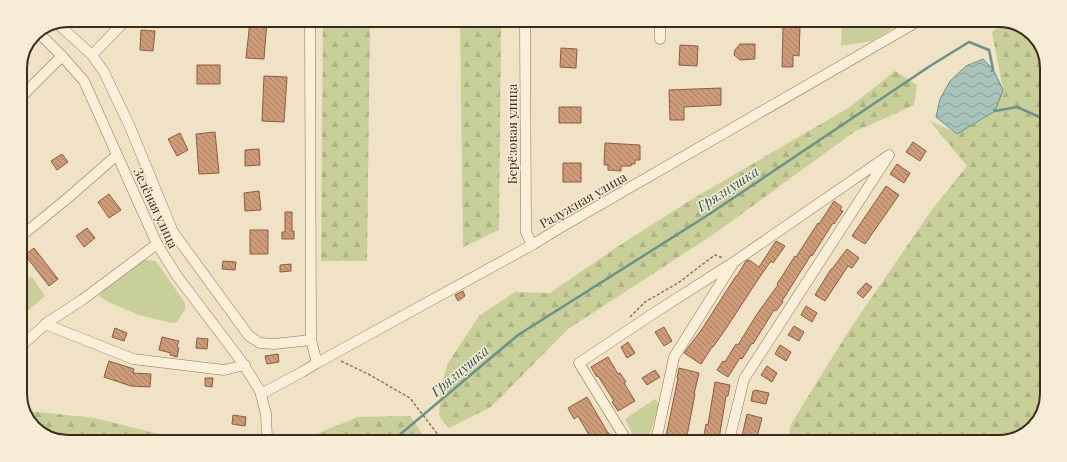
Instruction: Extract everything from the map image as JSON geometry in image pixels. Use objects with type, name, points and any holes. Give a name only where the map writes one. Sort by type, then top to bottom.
[{"type":"street","points":[[92,55],[119,27]]},
{"type":"street","points":[[310,27],[310,340],[317,363]]},
{"type":"street","name":"Берёзовая улица","points":[[525,27],[526,232],[532,245]]},
{"type":"street","points":[[660,27],[660,39]]},
{"type":"street","name":"Радужная улица","points":[[261,394],[532,245],[908,27]]},
{"type":"street","points":[[62,28],[92,55],[104,72],[130,127],[173,232],[249,336],[260,343],[274,344],[310,340]]},
{"type":"street","name":"Зелёная улица","points":[[42,36],[84,81],[157,244],[176,276],[245,365],[261,394],[266,414],[267,435]]},
{"type":"street","points":[[27,91],[62,56]]},
{"type":"street","points":[[27,231],[117,155]]},
{"type":"street","points":[[623,435],[579,363],[732,263],[890,155],[744,379],[730,435]]},
{"type":"street","points":[[27,341],[45,324],[82,300],[157,244]]},
{"type":"street","points":[[657,435],[674,356],[732,263]]},
{"type":"street","points":[[45,324],[133,359],[224,370],[245,365]]},
{"type":"path","points":[[630,318],[645,302],[678,283],[716,255],[725,258],[732,263]]},
{"type":"path","points":[[330,356],[370,375],[410,398],[438,435]]},
{"type":"green space","points":[[323,27],[370,27],[367,261],[321,261]]},
{"type":"green space","points":[[460,27],[501,27],[499,230],[463,247]]},
{"type":"green space","points":[[842,27],[895,27],[872,41],[841,46]]},
{"type":"green space","points":[[999,27],[1015,30],[1022,34],[1030,41],[1036,50],[1040,65],[1040,394],[1035,415],[1022,428],[1005,435],[789,435],[791,424],[850,329],[931,211],[967,166],[930,121],[957,133],[995,111],[1003,90],[992,32]]},
{"type":"green space","points":[[895,71],[917,85],[914,105],[854,132],[714,234],[568,329],[491,407],[449,428],[439,416],[441,386],[448,363],[479,316],[515,292],[550,293],[617,247],[694,198],[850,107]]},
{"type":"green space","points":[[142,259],[156,261],[185,303],[185,309],[177,322],[171,323],[139,315],[108,302],[99,296],[102,291]]},
{"type":"green space","points":[[31,276],[45,296],[27,311],[27,279]]},
{"type":"green space","points":[[655,399],[659,404],[650,435],[633,435],[625,419]]},
{"type":"green space","points":[[31,411],[94,418],[164,435],[60,434],[52,432],[41,425]]},
{"type":"green space","points":[[410,416],[423,435],[314,435],[358,417]]},
{"type":"water","points":[[983,59],[993,69],[1003,90],[995,111],[957,134],[936,117],[940,99],[950,81],[966,66]]},
{"type":"building","points":[[249,27],[267,27],[264,59],[246,58]]},
{"type":"building","points":[[783,27],[800,27],[799,56],[793,55],[793,67],[782,67]]},
{"type":"building","points":[[141,30],[155,31],[153,51],[140,50]]},
{"type":"building","points":[[740,44],[755,44],[755,59],[740,60],[734,55],[735,50]]},
{"type":"building","points":[[680,45],[698,46],[697,66],[679,65]]},
{"type":"building","points":[[561,48],[577,49],[576,68],[560,67]]},
{"type":"building","points":[[197,65],[220,65],[220,84],[197,84]]},
{"type":"building","points":[[264,76],[287,77],[284,122],[262,121]]},
{"type":"building","points":[[721,88],[721,105],[684,107],[684,120],[670,120],[669,90]]},
{"type":"building","points":[[559,107],[581,107],[581,123],[559,123]]},
{"type":"building","points":[[215,132],[219,173],[199,174],[196,134]]},
{"type":"building","points":[[180,133],[188,150],[177,156],[168,139]]},
{"type":"building","points":[[913,142],[926,151],[920,161],[906,152]]},
{"type":"building","points":[[605,143],[640,145],[640,160],[635,160],[635,164],[631,164],[631,166],[621,166],[621,171],[608,170],[608,165],[604,165]]},
{"type":"building","points":[[259,149],[260,165],[245,166],[245,150]]},
{"type":"building","points":[[62,154],[68,162],[57,170],[51,161]]},
{"type":"building","points":[[563,163],[581,163],[581,182],[563,182]]},
{"type":"building","points":[[897,164],[910,173],[904,183],[890,174]]},
{"type":"building","points":[[886,186],[899,195],[865,244],[852,236]]},
{"type":"building","points":[[259,191],[261,210],[245,211],[244,193]]},
{"type":"building","points":[[109,194],[121,210],[109,218],[98,202]]},
{"type":"building","points":[[834,201],[842,207],[840,210],[843,211],[834,224],[833,223],[812,256],[811,255],[782,301],[783,302],[776,311],[774,310],[753,344],[752,343],[742,359],[740,358],[728,377],[717,370],[723,361],[725,362],[736,344],[738,345],[757,314],[778,285],[777,284],[795,256],[796,257]]},
{"type":"building","points":[[285,212],[292,212],[292,231],[294,231],[294,239],[282,239],[282,232],[285,232]]},
{"type":"building","points":[[87,228],[95,238],[84,247],[76,236]]},
{"type":"building","points":[[250,230],[268,230],[268,254],[250,254]]},
{"type":"building","points":[[776,241],[785,246],[773,263],[771,261],[701,364],[684,353],[702,329],[746,261],[749,260],[759,267]]},
{"type":"building","points":[[34,248],[58,279],[49,286],[27,258],[27,253]]},
{"type":"building","points":[[847,249],[859,258],[852,268],[848,266],[825,301],[815,295],[831,269]]},
{"type":"building","points":[[223,261],[236,262],[235,270],[222,269]]},
{"type":"building","points":[[291,264],[291,271],[280,272],[280,265]]},
{"type":"building","points":[[866,283],[872,287],[863,298],[857,293]]},
{"type":"building","points":[[463,291],[465,296],[458,301],[455,295]]},
{"type":"building","points":[[806,306],[817,313],[812,322],[801,315]]},
{"type":"building","points":[[794,326],[804,332],[799,341],[788,335]]},
{"type":"building","points":[[664,327],[672,341],[664,346],[655,332]]},
{"type":"building","points":[[115,328],[127,333],[124,341],[112,337]]},
{"type":"building","points":[[162,337],[179,341],[177,347],[179,348],[177,357],[170,355],[171,353],[159,350]]},
{"type":"building","points":[[197,338],[208,339],[207,349],[196,348]]},
{"type":"building","points":[[628,342],[635,353],[627,358],[621,347]]},
{"type":"building","points":[[780,345],[791,352],[786,361],[775,354]]},
{"type":"building","points":[[278,354],[279,362],[267,364],[265,356]]},
{"type":"building","points":[[608,357],[618,374],[620,373],[626,382],[624,383],[635,401],[618,411],[612,402],[614,401],[591,367]]},
{"type":"building","points":[[109,361],[134,369],[133,373],[151,374],[150,387],[131,386],[104,377]]},
{"type":"building","points":[[767,366],[777,373],[772,382],[761,375]]},
{"type":"building","points":[[679,368],[699,373],[687,435],[666,435],[678,378]]},
{"type":"building","points":[[655,370],[660,377],[647,385],[642,378]]},
{"type":"building","points":[[205,378],[213,378],[212,387],[205,386]]},
{"type":"building","points":[[715,382],[730,385],[728,396],[726,396],[720,435],[704,435],[706,424],[708,425]]},
{"type":"building","points":[[755,390],[769,393],[766,404],[751,401],[753,391]]},
{"type":"building","points":[[587,397],[610,435],[589,435],[578,416],[574,419],[568,408]]},
{"type":"building","points":[[747,414],[762,418],[758,435],[742,435]]},
{"type":"building","points":[[233,415],[246,417],[245,426],[232,424]]},
{"type":"waterway","name":"Грязнушка","points":[[399,435],[518,335],[708,215],[930,66],[969,42],[989,50],[993,69],[992,71]]},
{"type":"waterway","name":"Грязнушка","points":[[994,110],[1017,107],[1040,117]]}]
